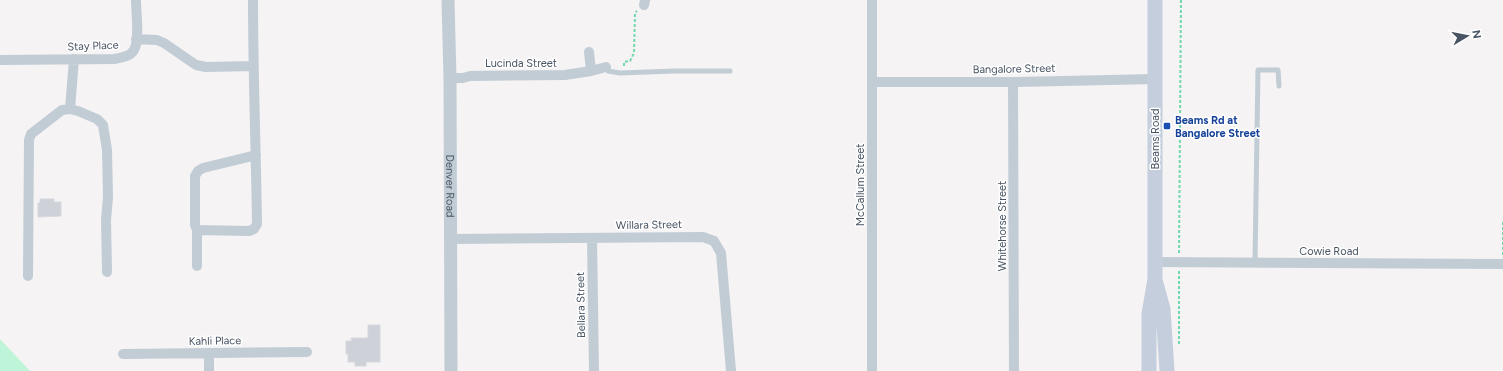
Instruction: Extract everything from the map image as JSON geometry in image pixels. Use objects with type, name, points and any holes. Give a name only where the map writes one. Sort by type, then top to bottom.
[{"type":"main road","name":"Beams Road","points":[[1149,371],[1149,314],[1155,279],[1155,0]]},
{"type":"main road","name":"Beams Road","points":[[1155,279],[1163,309],[1167,371]]},
{"type":"street","name":"Stay Place","points":[[0,60],[114,59],[126,57],[133,51],[136,39],[136,0]]},
{"type":"street","points":[[197,230],[249,231],[254,229],[257,224],[253,0]]},
{"type":"street","name":"Denver Road","points":[[448,0],[450,78],[450,371]]},
{"type":"street","name":"McCallum Street","points":[[872,0],[872,371]]},
{"type":"street","points":[[136,39],[156,40],[164,43],[196,65],[206,67],[253,66]]},
{"type":"street","points":[[589,52],[591,71]]},
{"type":"street","points":[[70,109],[74,59]]},
{"type":"street","name":"Lucinda Street","points":[[450,78],[463,78],[470,76],[573,75],[606,67]]},
{"type":"street","name":"Bangalore Street","points":[[873,82],[1013,82],[1155,79]]},
{"type":"street","name":"Whitehorse Street","points":[[1013,82],[1014,371]]},
{"type":"street","points":[[28,276],[28,140],[31,134],[53,116],[62,110],[70,109],[97,119],[103,125],[107,150],[107,272]]},
{"type":"street","points":[[197,266],[195,176],[198,171],[203,168],[256,155]]},
{"type":"street","name":"Willara Street","points":[[450,239],[703,237],[714,241],[721,253],[731,371]]},
{"type":"street","name":"Bellara Street","points":[[592,238],[594,371]]},
{"type":"street","name":"Cowie Road","points":[[1155,262],[1503,264]]},
{"type":"street","name":"Kahli Place","points":[[122,354],[307,352]]},
{"type":"street","points":[[209,353],[209,371]]},
{"type":"lane","points":[[606,67],[608,71],[620,73],[730,71]]},
{"type":"lane","points":[[1255,262],[1258,70],[1278,70],[1279,86]]},
{"type":"path","points":[[1179,348],[1181,0]]},
{"type":"path","points":[[616,72],[625,65],[624,62],[630,61],[633,57],[635,13],[644,2]]},
{"type":"path","points":[[1503,221],[1503,264]]},
{"type":"green space","points":[[0,339],[30,371],[0,371]]},
{"type":"building","points":[[40,199],[54,199],[54,202],[61,202],[61,216],[38,217],[38,203],[40,203]]},
{"type":"building","points":[[368,325],[380,325],[380,362],[366,362],[366,366],[355,366],[355,362],[348,362],[348,354],[346,354],[346,341],[352,341],[351,338],[368,338]]},
{"type":"place","name":"Beams Rd at Bangalore Street","points":[[1167,126]]}]
